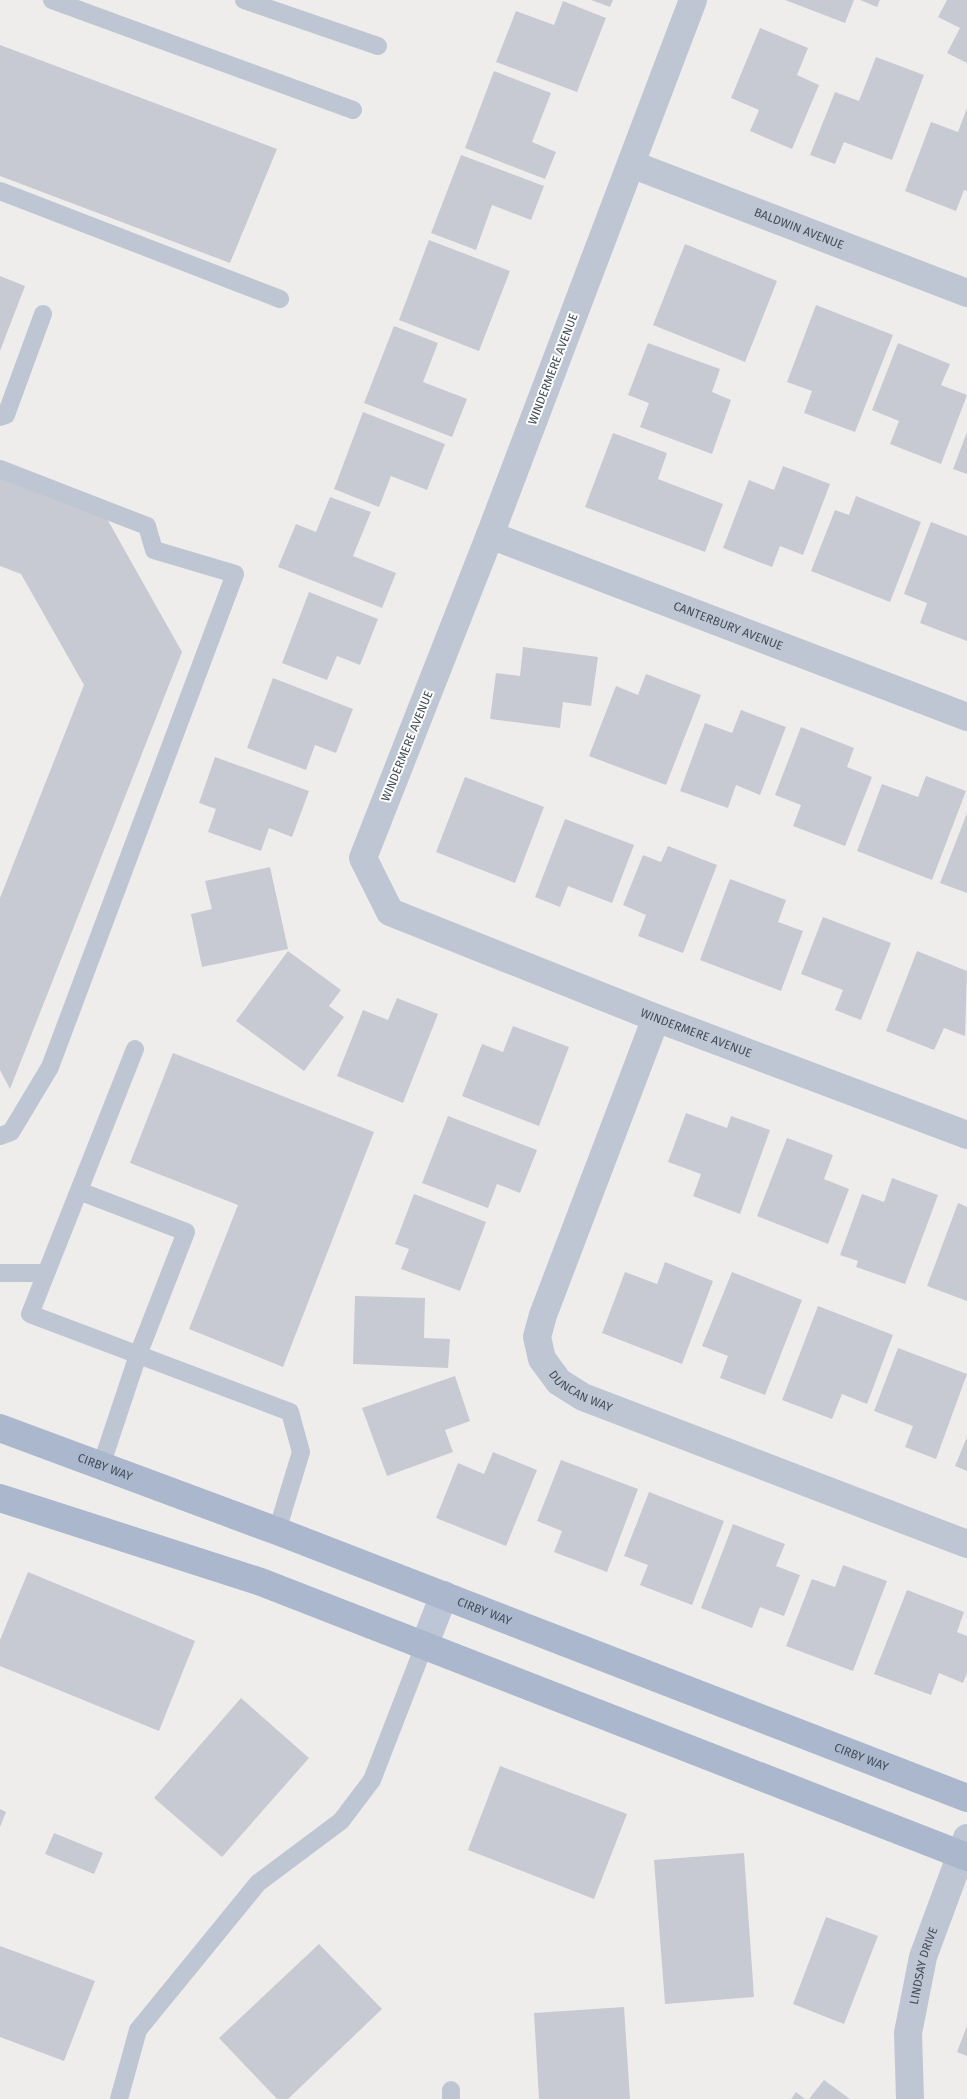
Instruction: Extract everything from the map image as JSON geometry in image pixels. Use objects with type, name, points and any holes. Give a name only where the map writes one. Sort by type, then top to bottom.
[{"type":"main road","name":"CIRBY WAY","points":[[0,1428],[277,1531],[967,1798]]},
{"type":"main road","points":[[0,1498],[261,1582],[424,1646],[965,1850]]},
{"type":"main road","points":[[424,1646],[444,1595]]},
{"type":"street","name":"WINDERMERE AVENUE","points":[[693,0],[490,535],[362,858],[390,912],[656,1018],[967,1135]]},
{"type":"street","name":"BALDWIN AVENUE","points":[[631,164],[967,293]]},
{"type":"street","name":"CANTERBURY AVENUE","points":[[490,535],[967,717]]},
{"type":"street","name":"DUNCAN WAY","points":[[656,1018],[543,1315],[537,1337],[542,1359],[558,1382],[583,1397],[967,1544]]},
{"type":"street","name":"LINDSAY DRIVE","points":[[910,2099],[908,2033],[923,1957],[965,1850]]},
{"type":"lane","points":[[52,0],[353,110]]},
{"type":"lane","points":[[244,0],[378,46]]},
{"type":"lane","points":[[0,191],[280,299]]},
{"type":"lane","points":[[0,417],[6,415],[43,314]]},
{"type":"lane","points":[[0,469],[147,526],[154,550],[235,574],[50,1067],[11,1132],[0,1136]]},
{"type":"lane","points":[[135,1049],[30,1314],[290,1412],[301,1452],[277,1531]]},
{"type":"lane","points":[[79,1191],[186,1232],[138,1355],[101,1466]]},
{"type":"lane","points":[[0,1272],[46,1273]]},
{"type":"lane","points":[[119,2099],[138,2030],[258,1883],[341,1821],[372,1780],[424,1646]]},
{"type":"building","points":[[591,0],[613,0],[610,7]]},
{"type":"building","points":[[785,0],[854,0],[845,23]]},
{"type":"building","points":[[860,0],[880,0],[877,7]]},
{"type":"building","points":[[947,0],[967,0],[967,63],[947,53],[960,28],[938,17]]},
{"type":"building","points":[[563,1],[606,18],[577,92],[496,62],[516,11],[554,25]]},
{"type":"building","points":[[760,28],[808,48],[797,75],[819,85],[792,149],[750,131],[759,110],[731,98]]},
{"type":"building","points":[[0,45],[277,149],[230,263],[0,176]]},
{"type":"building","points":[[876,57],[924,75],[892,160],[844,142],[835,164],[810,155],[835,92],[859,101]]},
{"type":"building","points":[[494,71],[551,93],[532,142],[556,152],[545,179],[465,148]]},
{"type":"building","points":[[967,108],[967,191],[964,190],[956,211],[905,191],[931,122],[958,132]]},
{"type":"building","points":[[461,155],[544,186],[531,220],[492,205],[476,250],[431,233]]},
{"type":"building","points":[[429,240],[510,271],[479,351],[399,320]]},
{"type":"building","points":[[685,244],[777,281],[745,362],[653,325]]},
{"type":"building","points":[[0,276],[25,286],[0,351]]},
{"type":"building","points":[[816,305],[893,335],[855,432],[804,413],[812,391],[787,382]]},
{"type":"building","points":[[394,326],[438,343],[423,382],[467,399],[452,437],[364,403]]},
{"type":"building","points":[[648,343],[720,369],[712,392],[731,400],[712,454],[640,427],[649,403],[628,395]]},
{"type":"building","points":[[898,343],[950,364],[941,385],[967,395],[941,464],[890,444],[899,421],[872,410]]},
{"type":"building","points":[[363,412],[445,444],[427,490],[391,476],[379,507],[334,489]]},
{"type":"building","points":[[967,432],[967,474],[953,469]]},
{"type":"building","points":[[613,433],[667,453],[658,479],[723,504],[705,552],[585,507]]},
{"type":"building","points":[[783,466],[830,484],[803,555],[780,546],[772,567],[723,548],[749,480],[774,490]]},
{"type":"building","points":[[0,475],[106,517],[182,652],[10,1089],[0,1070],[0,898],[84,685],[21,574],[0,566]]},
{"type":"building","points":[[856,496],[921,522],[890,602],[811,571],[835,510],[849,515]]},
{"type":"building","points":[[330,497],[371,512],[353,556],[396,573],[382,608],[278,567],[296,524],[316,532]]},
{"type":"building","points":[[931,522],[967,536],[967,641],[920,623],[927,603],[904,594]]},
{"type":"building","points":[[309,592],[378,619],[360,665],[337,656],[327,680],[282,663]]},
{"type":"building","points":[[523,647],[598,657],[591,706],[563,702],[560,728],[490,719],[496,673],[520,676]]},
{"type":"building","points":[[646,674],[701,695],[666,785],[589,756],[616,686],[638,695]]},
{"type":"building","points":[[273,678],[353,709],[336,753],[315,745],[306,770],[247,748]]},
{"type":"building","points":[[741,710],[786,727],[760,795],[736,785],[728,808],[680,791],[705,723],[732,733]]},
{"type":"building","points":[[801,727],[854,748],[847,767],[872,777],[845,846],[793,826],[801,805],[775,795]]},
{"type":"building","points":[[215,757],[309,791],[292,837],[269,828],[261,851],[208,832],[216,809],[199,803]]},
{"type":"building","points":[[926,776],[966,791],[932,880],[857,851],[882,784],[918,797]]},
{"type":"building","points":[[465,777],[544,807],[515,883],[436,852]]},
{"type":"building","points":[[967,813],[967,893],[940,883]]},
{"type":"building","points":[[565,819],[634,845],[612,903],[568,886],[560,907],[535,897]]},
{"type":"building","points":[[668,846],[717,865],[683,953],[638,936],[646,915],[623,905],[643,855],[661,862]]},
{"type":"building","points":[[270,867],[288,949],[202,967],[191,914],[212,909],[205,881]]},
{"type":"building","points":[[730,879],[786,900],[778,922],[803,931],[781,991],[700,960]]},
{"type":"building","points":[[823,917],[891,943],[861,1020],[835,1010],[843,990],[801,974]]},
{"type":"building","points":[[288,951],[341,990],[329,1006],[344,1017],[304,1071],[236,1021]]},
{"type":"building","points":[[917,951],[967,971],[965,1036],[944,1028],[934,1050],[886,1031]]},
{"type":"building","points":[[397,998],[438,1014],[403,1103],[337,1076],[363,1010],[388,1020]]},
{"type":"building","points":[[513,1026],[569,1047],[539,1126],[462,1096],[482,1044],[503,1052]]},
{"type":"building","points":[[173,1053],[374,1132],[283,1367],[189,1329],[238,1205],[130,1163]]},
{"type":"building","points":[[686,1113],[727,1128],[731,1116],[770,1130],[740,1214],[693,1196],[701,1174],[668,1162]]},
{"type":"building","points":[[448,1116],[537,1150],[520,1193],[497,1184],[488,1208],[422,1183]]},
{"type":"building","points":[[787,1138],[833,1155],[824,1179],[849,1189],[828,1244],[757,1216]]},
{"type":"building","points":[[892,1178],[938,1195],[905,1284],[856,1267],[858,1261],[840,1255],[862,1194],[884,1202]]},
{"type":"building","points":[[414,1194],[486,1222],[460,1291],[401,1269],[409,1249],[395,1244]]},
{"type":"building","points":[[958,1203],[967,1207],[967,1301],[927,1286]]},
{"type":"building","points":[[665,1262],[713,1281],[682,1364],[602,1333],[625,1272],[657,1284]]},
{"type":"building","points":[[732,1272],[802,1300],[765,1395],[720,1378],[728,1356],[702,1346]]},
{"type":"building","points":[[355,1296],[425,1298],[424,1338],[450,1339],[448,1368],[353,1364]]},
{"type":"building","points":[[818,1306],[893,1335],[867,1404],[842,1394],[832,1419],[782,1400]]},
{"type":"building","points":[[898,1348],[967,1374],[936,1459],[905,1447],[913,1426],[874,1411]]},
{"type":"building","points":[[455,1376],[470,1421],[445,1430],[453,1452],[387,1476],[362,1408]]},
{"type":"building","points":[[967,1437],[967,1471],[955,1466]]},
{"type":"building","points":[[493,1452],[537,1470],[506,1546],[436,1518],[458,1463],[484,1474]]},
{"type":"building","points":[[561,1460],[638,1489],[607,1572],[554,1552],[562,1531],[537,1521]]},
{"type":"building","points":[[649,1492],[724,1521],[692,1605],[640,1585],[648,1565],[624,1556]]},
{"type":"building","points":[[733,1524],[785,1544],[776,1566],[800,1575],[784,1616],[760,1607],[752,1628],[701,1608]]},
{"type":"building","points":[[843,1565],[887,1581],[853,1671],[786,1646],[812,1579],[835,1587]]},
{"type":"building","points":[[28,1572],[195,1641],[159,1731],[0,1666],[0,1640]]},
{"type":"building","points":[[907,1590],[964,1612],[957,1632],[967,1636],[967,1673],[963,1683],[939,1673],[931,1695],[874,1674]]},
{"type":"building","points":[[241,1698],[309,1758],[222,1857],[154,1798]]},
{"type":"building","points":[[500,1766],[627,1814],[594,1899],[468,1850]]},
{"type":"building","points":[[0,1809],[6,1812],[0,1827]]},
{"type":"building","points":[[54,1833],[103,1853],[94,1874],[45,1854]]},
{"type":"building","points":[[744,1853],[754,1997],[665,2004],[654,1860]]},
{"type":"building","points":[[826,1917],[878,1936],[844,2024],[793,2004]]},
{"type":"building","points":[[319,1944],[382,2009],[288,2099],[277,2099],[219,2038]]},
{"type":"building","points":[[0,1946],[95,1981],[64,2061],[0,2037]]},
{"type":"building","points":[[624,2007],[630,2099],[539,2099],[534,2013]]},
{"type":"building","points":[[967,2026],[967,2056],[957,2052]]},
{"type":"building","points":[[824,2080],[850,2099],[809,2099]]},
{"type":"building","points":[[796,2092],[805,2099],[791,2099]]}]
